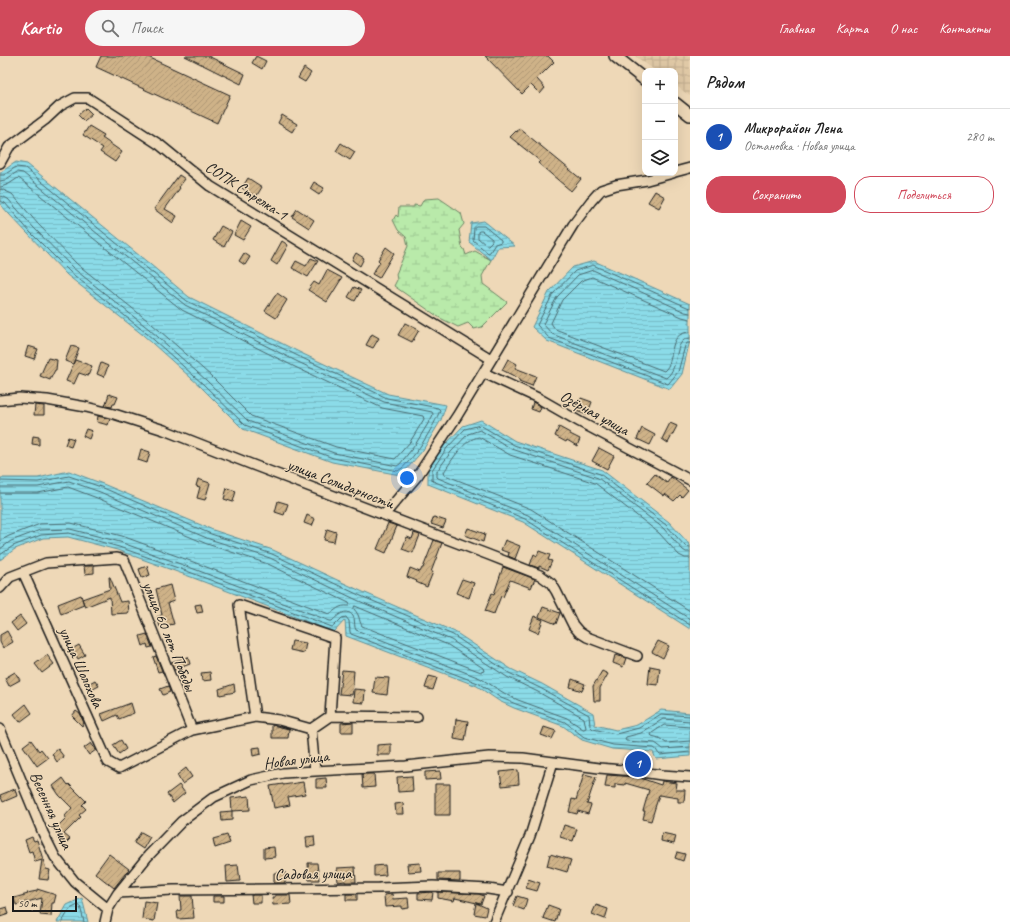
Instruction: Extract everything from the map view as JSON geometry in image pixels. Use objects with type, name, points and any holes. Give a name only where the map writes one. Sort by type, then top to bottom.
[{"type":"main road","points":[[614,56],[642,78]]},
{"type":"main road","points":[[676,104],[690,115]]},
{"type":"street","name":"СОПК Стрелка-1","points":[[0,162],[9,147],[46,120],[60,106],[75,98],[88,98],[160,145],[210,186],[491,359]]},
{"type":"street","points":[[678,172],[690,168]]},
{"type":"street","points":[[384,515],[418,475],[457,416],[573,226],[591,201],[601,190],[616,185],[662,176]]},
{"type":"street","name":"Озёрная улица","points":[[484,373],[538,398],[690,480]]},
{"type":"street","name":"улица Солидарности","points":[[0,400],[19,398],[47,400],[86,407],[114,414],[164,430],[540,575],[550,583],[556,591],[573,625],[579,632],[587,637],[637,656]]},
{"type":"street","name":"улица 60 лет Победы","points":[[23,572],[46,563],[117,558],[124,560],[192,730]]},
{"type":"street","points":[[0,588],[10,577],[23,572]]},
{"type":"street","name":"улица Шолохова","points":[[23,572],[108,762],[119,768],[192,730]]},
{"type":"street","points":[[255,717],[239,605],[335,638],[330,716]]},
{"type":"street","points":[[311,729],[330,716],[417,717]]},
{"type":"street","points":[[192,730],[255,717],[279,720],[311,729]]},
{"type":"street","name":"Весенняя улица","points":[[0,729],[43,833],[55,857],[75,882],[108,909]]},
{"type":"street","points":[[311,729],[315,770]]},
{"type":"street","name":"Новая улица","points":[[105,922],[108,909],[118,893],[148,856],[182,821],[214,797],[252,780],[315,770],[406,766],[489,757],[523,758],[599,768],[690,777]]},
{"type":"street","points":[[494,922],[508,892],[530,836],[553,762]]},
{"type":"street","name":"Садовая улица","points":[[118,893],[173,890],[433,886],[488,889],[508,892]]},
{"type":"shaded area","points":[[635,56],[690,56],[690,96],[678,87],[678,68],[652,68]]},
{"type":"green space","points":[[439,198],[461,213],[464,224],[459,230],[462,247],[466,255],[475,251],[491,260],[482,276],[483,284],[507,302],[482,327],[474,329],[468,323],[458,327],[440,318],[394,286],[397,280],[396,274],[408,246],[406,237],[398,230],[393,220],[396,215],[398,217],[399,207],[414,207],[414,205],[420,206],[424,199]]},
{"type":"water","points":[[16,162],[27,164],[189,297],[301,353],[388,394],[446,405],[441,420],[423,450],[400,475],[332,462],[243,429],[200,386],[143,335],[67,275],[0,204],[1,172]]},
{"type":"water","points":[[484,221],[515,246],[498,247],[491,260],[469,242],[471,223]]},
{"type":"water","points":[[594,261],[690,304],[690,340],[682,374],[670,389],[547,341],[532,327],[549,292],[573,267]]},
{"type":"water","points":[[481,420],[515,441],[602,470],[669,522],[690,545],[690,629],[523,522],[428,484],[428,469],[444,446],[463,426]]},
{"type":"water","points":[[69,471],[213,530],[273,550],[363,592],[455,632],[511,669],[542,684],[593,713],[595,725],[616,730],[637,725],[661,710],[690,713],[690,756],[656,759],[653,752],[612,749],[582,740],[563,726],[514,708],[499,701],[477,686],[346,636],[345,620],[334,632],[117,550],[68,537],[43,538],[15,549],[0,560],[0,478],[38,478]]},
{"type":"water","points":[[82,898],[88,922],[57,922],[67,905]]},
{"type":"building","points":[[101,56],[146,56],[230,95],[217,123],[96,67]]},
{"type":"building","points":[[185,56],[208,56],[245,74],[241,84]]},
{"type":"building","points":[[256,56],[266,61],[262,69],[252,63]]},
{"type":"building","points":[[485,56],[548,56],[554,62],[537,79],[545,88],[540,94],[531,85],[522,94]]},
{"type":"building","points":[[304,68],[311,73],[305,82],[298,78]]},
{"type":"building","points":[[86,108],[92,114],[84,121],[78,115]]},
{"type":"building","points":[[282,115],[297,124],[292,132],[278,123]]},
{"type":"building","points":[[89,126],[104,135],[102,138],[122,152],[115,162],[100,152],[103,148],[83,135]]},
{"type":"building","points":[[519,128],[581,179],[571,191],[538,163],[540,161],[510,137],[516,131],[517,132]]},
{"type":"building","points":[[341,143],[355,152],[350,160],[336,151]]},
{"type":"building","points":[[179,175],[185,179],[165,209],[177,216],[173,223],[154,209]]},
{"type":"building","points":[[248,178],[262,187],[256,197],[242,188]]},
{"type":"building","points":[[314,182],[324,188],[319,195],[310,189]]},
{"type":"building","points":[[655,191],[665,197],[659,208],[648,202]]},
{"type":"building","points":[[297,209],[314,220],[309,228],[292,217]]},
{"type":"building","points":[[241,221],[251,227],[243,240],[234,235]]},
{"type":"building","points":[[221,226],[232,232],[224,247],[213,240]]},
{"type":"building","points":[[282,241],[288,245],[277,265],[271,261]]},
{"type":"building","points":[[386,247],[394,253],[379,278],[372,274],[380,262],[378,260]]},
{"type":"building","points":[[244,253],[250,257],[245,265],[239,261]]},
{"type":"building","points":[[356,253],[364,258],[360,266],[352,260]]},
{"type":"building","points":[[311,258],[318,261],[308,277],[292,268],[296,261],[306,266]]},
{"type":"building","points":[[327,270],[342,278],[327,302],[308,290],[314,282],[319,285]]},
{"type":"building","points":[[354,287],[361,290],[355,301],[348,297]]},
{"type":"building","points":[[277,293],[287,300],[276,318],[265,311]]},
{"type":"building","points":[[405,323],[419,330],[412,342],[398,335]]},
{"type":"building","points":[[372,334],[379,338],[373,348],[366,345]]},
{"type":"building","points":[[28,346],[38,349],[34,359],[25,356]]},
{"type":"building","points":[[71,346],[79,348],[73,364],[65,361]]},
{"type":"building","points":[[48,358],[57,360],[56,370],[50,380],[40,376]]},
{"type":"building","points":[[508,359],[517,364],[515,368],[536,376],[532,386],[519,381],[520,379],[502,370]]},
{"type":"building","points":[[75,360],[92,366],[88,376],[79,373],[74,384],[66,381]]},
{"type":"building","points":[[101,363],[108,366],[104,377],[97,374]]},
{"type":"building","points":[[109,394],[118,397],[112,407],[105,406]]},
{"type":"building","points":[[581,398],[592,402],[587,415],[576,411]]},
{"type":"building","points":[[533,402],[541,407],[539,412],[531,409]]},
{"type":"building","points":[[35,405],[44,406],[44,415],[34,415]]},
{"type":"building","points":[[98,416],[110,419],[108,425],[97,422]]},
{"type":"building","points":[[670,423],[677,426],[668,443],[662,439]]},
{"type":"building","points":[[559,427],[580,439],[577,446],[567,440],[566,442],[555,436]]},
{"type":"building","points":[[642,428],[655,435],[650,445],[637,439]]},
{"type":"building","points":[[86,429],[92,431],[89,439],[83,436]]},
{"type":"building","points":[[33,436],[39,437],[39,445],[32,444]]},
{"type":"building","points":[[68,437],[74,439],[71,447],[65,445]]},
{"type":"building","points":[[599,448],[614,456],[607,469],[592,461]]},
{"type":"building","points":[[141,449],[150,452],[147,463],[138,460]]},
{"type":"building","points":[[655,474],[667,483],[671,477],[688,490],[682,497],[680,495],[674,501],[665,494],[664,496],[647,483]]},
{"type":"building","points":[[198,479],[210,483],[205,500],[197,498],[200,487],[196,486]]},
{"type":"building","points":[[227,488],[236,491],[233,502],[224,499]]},
{"type":"building","points":[[278,501],[288,504],[284,515],[275,512]]},
{"type":"building","points":[[307,515],[315,519],[312,526],[304,523]]},
{"type":"building","points":[[434,517],[446,521],[443,528],[431,524]]},
{"type":"building","points":[[388,523],[397,526],[386,553],[377,549]]},
{"type":"building","points":[[468,528],[485,534],[483,542],[465,535]]},
{"type":"building","points":[[327,529],[336,532],[334,542],[324,540]]},
{"type":"building","points":[[414,533],[420,535],[413,553],[402,549],[407,537],[412,539]]},
{"type":"building","points":[[434,540],[442,543],[427,587],[407,577],[410,568],[420,572],[423,568]]},
{"type":"building","points":[[505,540],[520,546],[515,559],[508,556],[509,553],[501,550]]},
{"type":"building","points":[[539,551],[550,555],[548,560],[552,561],[548,570],[539,566],[539,568],[530,565],[534,554],[537,556]]},
{"type":"building","points":[[84,566],[94,566],[94,573],[85,574]]},
{"type":"building","points":[[147,566],[150,575],[142,578],[139,569]]},
{"type":"building","points":[[503,567],[535,579],[531,588],[510,580],[503,597],[501,596],[494,614],[485,611],[492,593],[494,594]]},
{"type":"building","points":[[109,577],[120,602],[128,601],[129,613],[111,614],[110,597],[85,607],[82,599],[110,589]]},
{"type":"building","points":[[462,579],[474,583],[469,598],[456,593]]},
{"type":"building","points":[[170,585],[174,601],[168,603],[174,624],[160,627],[157,617],[162,615],[156,589]]},
{"type":"building","points":[[81,595],[84,605],[61,614],[58,604]]},
{"type":"building","points":[[201,604],[203,612],[197,613],[195,605]]},
{"type":"building","points":[[543,607],[560,613],[556,624],[539,617]]},
{"type":"building","points":[[20,616],[26,624],[17,631],[11,623]]},
{"type":"building","points":[[534,616],[543,620],[538,633],[529,629]]},
{"type":"building","points":[[7,631],[13,642],[3,648],[0,642],[0,635]]},
{"type":"building","points":[[147,634],[152,647],[148,648],[147,644],[143,646],[140,636]]},
{"type":"building","points":[[292,641],[306,643],[304,653],[290,650]]},
{"type":"building","points":[[658,641],[669,646],[663,658],[652,652]]},
{"type":"building","points":[[79,645],[85,655],[78,659],[72,649]]},
{"type":"building","points":[[47,655],[54,664],[42,673],[35,664]]},
{"type":"building","points":[[615,655],[626,658],[623,667],[613,663]]},
{"type":"building","points":[[156,656],[163,673],[162,671],[158,672],[153,657]]},
{"type":"building","points":[[188,657],[190,664],[174,670],[171,662]]},
{"type":"building","points":[[650,666],[660,668],[658,685],[648,684]]},
{"type":"building","points":[[342,670],[354,671],[352,695],[339,694]]},
{"type":"building","points":[[602,671],[608,674],[600,688],[600,701],[594,701],[593,686]]},
{"type":"building","points":[[15,672],[20,680],[9,686],[5,678]]},
{"type":"building","points":[[210,672],[211,680],[202,681],[201,673]]},
{"type":"building","points":[[429,676],[437,678],[433,690],[425,688]]},
{"type":"building","points":[[375,677],[389,678],[387,695],[373,693]]},
{"type":"building","points":[[572,679],[585,684],[582,691],[570,687]]},
{"type":"building","points":[[95,680],[99,686],[91,690],[88,684]]},
{"type":"building","points":[[234,684],[235,692],[220,695],[219,689]]},
{"type":"building","points":[[168,686],[170,692],[163,695],[160,689]]},
{"type":"building","points":[[354,689],[365,690],[364,703],[353,702]]},
{"type":"building","points":[[131,703],[134,713],[119,719],[117,715],[104,721],[101,714]]},
{"type":"building","points":[[26,704],[32,713],[20,722],[14,714]]},
{"type":"building","points":[[76,711],[80,714],[84,723],[82,726],[72,716]]},
{"type":"building","points":[[456,719],[468,721],[465,741],[454,739]]},
{"type":"building","points":[[353,722],[353,732],[341,732],[341,723]]},
{"type":"building","points":[[272,725],[289,729],[288,738],[272,738]]},
{"type":"building","points":[[544,727],[556,731],[552,739],[541,735]]},
{"type":"building","points":[[31,740],[39,751],[41,749],[48,758],[37,766],[23,746]]},
{"type":"building","points":[[121,740],[126,749],[119,754],[113,745]]},
{"type":"building","points":[[91,743],[96,750],[89,755],[84,748]]},
{"type":"building","points":[[391,744],[391,755],[377,755],[377,745]]},
{"type":"building","points":[[260,747],[261,754],[253,756],[252,748]]},
{"type":"building","points":[[58,749],[64,757],[57,762],[52,754]]},
{"type":"building","points":[[186,768],[192,777],[182,784],[177,775]]},
{"type":"building","points":[[518,770],[519,784],[502,786],[500,772]]},
{"type":"building","points":[[440,771],[441,779],[425,780],[425,772]]},
{"type":"building","points":[[362,774],[374,774],[375,787],[363,788]]},
{"type":"building","points":[[584,774],[596,777],[587,804],[591,805],[588,814],[578,811],[577,814],[569,812],[572,799],[576,800]]},
{"type":"building","points":[[607,775],[637,777],[661,785],[662,781],[677,783],[676,790],[685,790],[684,802],[678,802],[678,798],[659,795],[651,821],[643,819],[645,811],[643,811],[649,790],[625,783],[625,785],[615,784],[615,788],[605,787]]},
{"type":"building","points":[[412,776],[413,791],[398,792],[397,777]]},
{"type":"building","points":[[63,778],[68,785],[69,784],[86,801],[82,805],[86,809],[79,815],[81,817],[64,834],[70,839],[65,844],[57,838],[59,836],[54,830],[66,818],[65,816],[72,808],[59,795],[53,786]]},
{"type":"building","points":[[326,778],[327,788],[316,788],[316,779]]},
{"type":"building","points":[[303,782],[305,794],[288,797],[290,805],[274,808],[270,786]]},
{"type":"building","points":[[435,784],[450,784],[450,815],[435,815]]},
{"type":"building","points":[[179,785],[185,793],[173,803],[167,794]]},
{"type":"building","points":[[15,789],[17,796],[3,802],[0,795]]},
{"type":"building","points":[[249,796],[250,810],[232,811],[231,798]]},
{"type":"building","points":[[403,803],[404,814],[396,814],[395,804]]},
{"type":"building","points":[[232,811],[232,820],[222,821],[221,812]]},
{"type":"building","points":[[564,825],[577,829],[573,841],[560,837]]},
{"type":"building","points":[[141,832],[150,837],[143,849],[134,843]]},
{"type":"building","points":[[662,833],[676,836],[674,844],[661,841]]},
{"type":"building","points":[[227,835],[230,843],[215,848],[213,839]]},
{"type":"building","points":[[314,836],[315,846],[307,847],[306,837]]},
{"type":"building","points":[[32,837],[34,841],[37,840],[46,869],[50,870],[48,880],[39,879],[42,860],[35,862],[32,851],[29,852],[25,840]]},
{"type":"building","points":[[274,847],[275,857],[264,858],[264,848]]},
{"type":"building","points":[[677,852],[685,854],[683,861],[675,858]]},
{"type":"building","points":[[109,854],[129,869],[114,888],[95,873]]},
{"type":"building","points":[[550,854],[571,860],[567,872],[547,866]]},
{"type":"building","points":[[308,863],[317,863],[319,880],[309,880]]},
{"type":"building","points":[[420,863],[421,871],[408,872],[407,864]]},
{"type":"building","points":[[238,865],[240,881],[227,882],[226,866]]},
{"type":"building","points":[[385,865],[386,875],[374,876],[374,866]]},
{"type":"building","points":[[355,867],[356,882],[338,882],[337,868]]},
{"type":"building","points":[[285,872],[285,883],[274,883],[274,873]]},
{"type":"building","points":[[438,873],[460,873],[460,881],[438,880]]},
{"type":"building","points":[[528,879],[540,883],[537,891],[526,888]]},
{"type":"building","points":[[37,889],[56,895],[54,903],[52,903],[51,916],[40,915],[42,898],[16,905],[14,898],[37,891]]},
{"type":"building","points":[[433,892],[432,900],[418,899],[418,893]]},
{"type":"building","points":[[438,892],[479,894],[484,896],[481,904],[455,898],[454,901],[438,898]]},
{"type":"building","points":[[346,894],[357,894],[357,900],[346,900]]},
{"type":"building","points":[[392,894],[393,899],[408,898],[409,908],[402,909],[402,906],[385,907],[384,895]]},
{"type":"building","points":[[251,895],[261,895],[261,903],[252,903]]},
{"type":"building","points":[[275,895],[290,895],[291,904],[273,905],[272,897],[275,897]]},
{"type":"building","points":[[180,896],[192,896],[194,918],[178,919],[177,911],[181,910]]},
{"type":"building","points":[[213,896],[224,896],[224,902],[213,902]]},
{"type":"building","points":[[517,896],[527,899],[524,910],[513,906]]},
{"type":"building","points":[[144,901],[157,903],[154,921],[142,919]]},
{"type":"building","points":[[476,903],[487,908],[485,916],[474,914]]},
{"type":"building","points":[[548,905],[559,909],[555,922],[543,918]]},
{"type":"building","points":[[596,905],[608,909],[605,919],[592,914]]},
{"type":"building","points":[[7,907],[9,914],[0,917],[0,909]]},
{"type":"place","name":"Микрорайон Лена","points":[[638,764]]}]
